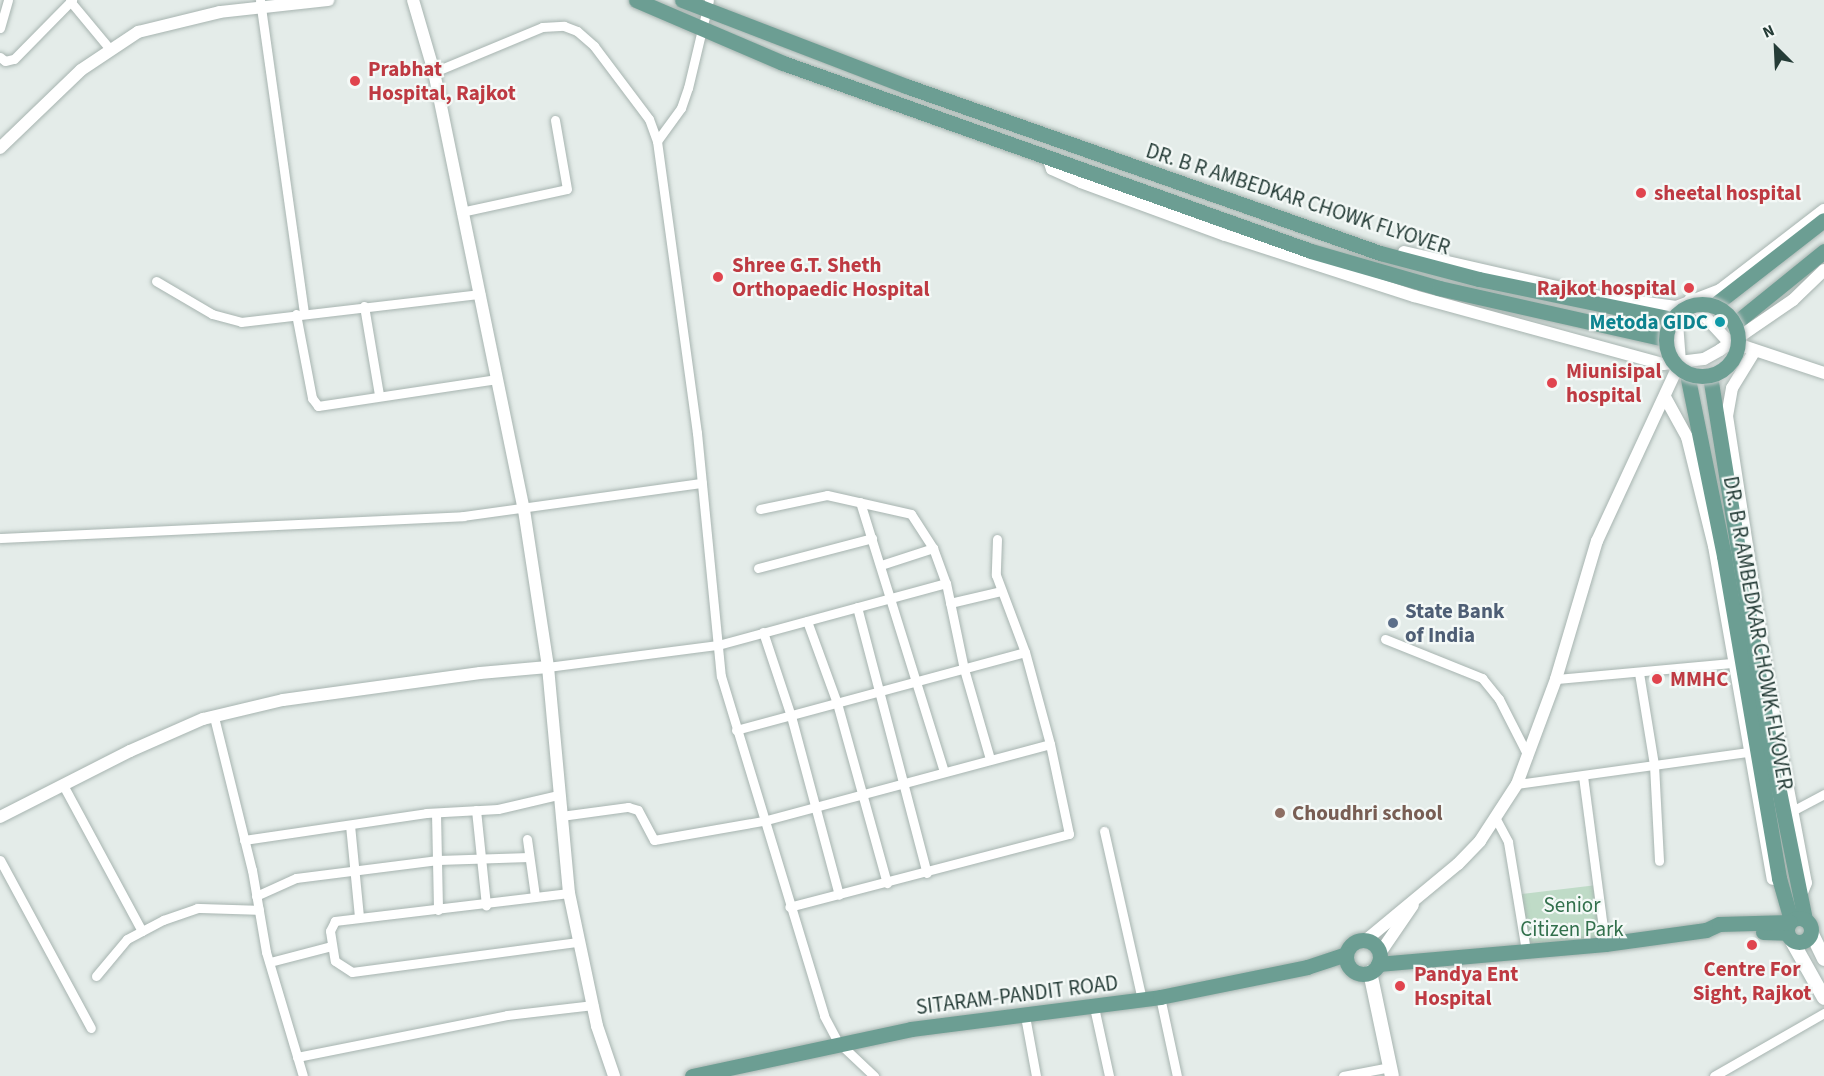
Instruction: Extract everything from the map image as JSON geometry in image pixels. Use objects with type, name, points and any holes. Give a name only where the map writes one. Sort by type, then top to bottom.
[{"type":"main road","name":"DR. B R AMBEDKAR CHOWK FLYOVER","points":[[636,0],[783,63],[1050,160],[1376,272],[1665,339]]},
{"type":"main road","name":"DR. B R AMBEDKAR CHOWK FLYOVER","points":[[682,0],[708,5],[1055,140],[1380,253],[1479,279],[1674,312]]},
{"type":"main road","points":[[1713,306],[1734,324],[1738,335],[1734,357],[1728,366],[1710,376],[1684,368],[1671,360],[1665,339],[1674,312],[1691,306],[1713,306],[1824,220]]},
{"type":"main road","points":[[1734,324],[1824,251]]},
{"type":"main road","name":"DR. B R AMBEDKAR CHOWK FLYOVER","points":[[1684,368],[1724,556],[1779,878],[1793,898]]},
{"type":"main road","name":"DR. B R AMBEDKAR CHOWK FLYOVER","points":[[1710,376],[1771,751],[1795,873],[1793,898]]},
{"type":"main road","points":[[1793,898],[1796,928],[1824,998]]},
{"type":"main road","points":[[1391,1071],[1376,963],[1366,940],[1351,944],[1348,961],[1360,973],[1376,963],[1605,944],[1706,930],[1719,924],[1796,928],[1824,959]]},
{"type":"main road","name":"SITARAM-PANDIT ROAD","points":[[692,1076],[722,1072],[838,1042],[1142,1000],[1348,961]]},
{"type":"street","points":[[0,28],[8,0]]},
{"type":"street","points":[[0,148],[81,70],[109,48],[138,32],[260,3],[328,0]]},
{"type":"street","points":[[413,0],[434,72],[524,510],[548,667],[558,795],[569,893],[593,1005],[614,1076]]},
{"type":"street","points":[[0,57],[5,61],[14,59],[71,1],[109,48]]},
{"type":"street","points":[[260,3],[312,398],[318,405],[497,379]]},
{"type":"street","points":[[657,141],[681,108],[708,5]]},
{"type":"street","points":[[434,72],[542,27],[564,26],[577,30],[594,46],[639,103],[657,141],[702,483],[721,676],[789,907],[824,1016],[838,1042],[874,1076]]},
{"type":"street","points":[[461,212],[567,189],[555,120]]},
{"type":"street","points":[[1050,160],[1052,169],[1081,182],[1358,278],[1684,368]]},
{"type":"street","points":[[1684,368],[1674,312],[1690,300],[1720,290],[1824,210]]},
{"type":"street","points":[[1366,940],[1384,921],[1414,904],[1458,864],[1496,819],[1516,784],[1557,679],[1597,541],[1665,397],[1684,368],[1704,359],[1728,341],[1746,334],[1784,307],[1824,270]]},
{"type":"street","points":[[156,281],[227,320],[241,322],[480,294]]},
{"type":"street","points":[[1690,300],[1728,341],[1754,352],[1824,373]]},
{"type":"street","points":[[364,306],[379,395]]},
{"type":"street","points":[[1665,397],[1682,423],[1694,463],[1713,546],[1732,663],[1775,890],[1793,898],[1806,883],[1770,693],[1727,416],[1732,388],[1754,352]]},
{"type":"street","points":[[0,538],[374,522],[524,510],[702,483]]},
{"type":"street","points":[[760,509],[827,495],[911,514],[933,548],[946,582],[964,669],[990,759]]},
{"type":"street","points":[[860,502],[893,597],[944,771]]},
{"type":"street","points":[[758,568],[872,538]]},
{"type":"street","points":[[789,907],[927,873],[1069,834],[1050,744],[1024,652],[996,575],[998,539]]},
{"type":"street","points":[[881,565],[933,548]]},
{"type":"street","points":[[0,818],[130,751],[214,717],[283,700],[436,678],[548,667],[718,645],[946,582]]},
{"type":"street","points":[[950,603],[1001,591]]},
{"type":"street","points":[[857,607],[877,693],[905,782],[927,873]]},
{"type":"street","points":[[807,621],[837,703],[860,794],[887,883]]},
{"type":"street","points":[[763,632],[791,716],[817,806],[838,895]]},
{"type":"street","points":[[1385,639],[1482,678],[1499,699],[1528,756]]},
{"type":"street","points":[[736,730],[1024,652]]},
{"type":"street","points":[[1557,679],[1732,663]]},
{"type":"street","points":[[1639,673],[1654,765],[1659,861]]},
{"type":"street","points":[[214,717],[244,840],[270,962],[303,1076]]},
{"type":"street","points":[[561,816],[628,807],[638,810],[654,840],[763,821],[1050,744]]},
{"type":"street","points":[[1516,784],[1749,752]]},
{"type":"street","points":[[1582,776],[1605,944]]},
{"type":"street","points":[[63,785],[142,931]]},
{"type":"street","points":[[1794,810],[1824,794]]},
{"type":"street","points":[[244,840],[436,813],[476,810],[558,795]]},
{"type":"street","points":[[476,810],[486,905]]},
{"type":"street","points":[[436,813],[438,910]]},
{"type":"street","points":[[1496,819],[1508,842],[1526,951]]},
{"type":"street","points":[[350,825],[359,917]]},
{"type":"street","points":[[1104,831],[1142,1000]]},
{"type":"street","points":[[527,839],[535,896]]},
{"type":"street","points":[[256,896],[296,878],[438,860],[481,861],[529,857]]},
{"type":"street","points":[[0,860],[92,1028]]},
{"type":"street","points":[[569,893],[535,896],[486,905],[335,921],[330,931],[332,946],[335,961],[352,972],[578,942]]},
{"type":"street","points":[[1376,963],[1414,904]]},
{"type":"street","points":[[96,976],[127,939],[197,908],[259,910]]},
{"type":"street","points":[[270,962],[332,946]]},
{"type":"street","points":[[1160,997],[1177,1076]]},
{"type":"street","points":[[297,1057],[507,1015],[593,1005]]},
{"type":"street","points":[[1094,1007],[1109,1076]]},
{"type":"street","points":[[1714,1076],[1824,1013]]},
{"type":"street","points":[[1025,1016],[1036,1076]]},
{"type":"street","points":[[1342,1076],[1391,1071]]},
{"type":"green space","name":"Senior Citizen Park","points":[[1597,885],[1605,944],[1526,951],[1521,894]]},
{"type":"place","name":"Prabhat Hospital, Rajkot","points":[[355,81]]},
{"type":"place","name":"sheetal hospital","points":[[1641,193]]},
{"type":"place","name":"Shree G.T. Sheth Orthopaedic Hospital","points":[[718,277]]},
{"type":"place","name":"Rajkot hospital","points":[[1689,288]]},
{"type":"place","name":"Metoda GIDC","points":[[1720,322]]},
{"type":"place","name":"Miunisipal hospital","points":[[1552,383]]},
{"type":"place","name":"State Bank of India","points":[[1393,623]]},
{"type":"place","name":"MMHC","points":[[1657,679]]},
{"type":"place","name":"Choudhri school","points":[[1280,813]]},
{"type":"place","name":"Centre For Sight, Rajkot","points":[[1752,945]]},
{"type":"place","name":"Pandya Ent Hospital","points":[[1400,986]]}]
